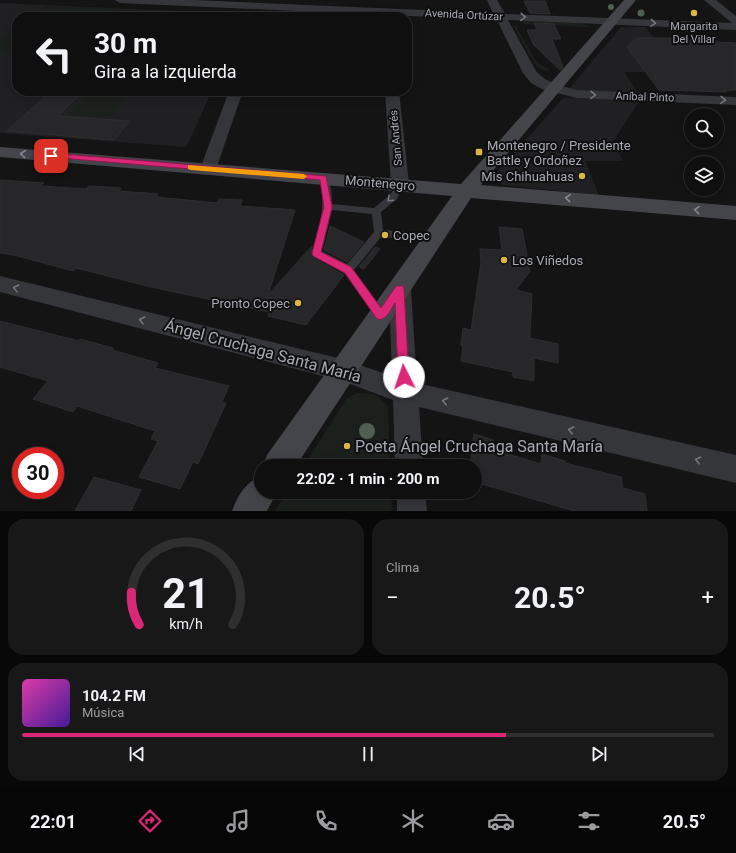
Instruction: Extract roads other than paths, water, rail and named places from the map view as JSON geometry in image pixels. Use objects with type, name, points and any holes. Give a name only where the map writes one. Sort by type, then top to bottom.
[{"type":"main road","points":[[283,459],[342,370],[400,289],[467,190],[630,0]]},
{"type":"main road","name":"Montenegro","points":[[0,152],[736,213]]},
{"type":"main road","points":[[248,511],[256,499]]},
{"type":"street","name":"Avenida Ortúzar","points":[[122,0],[346,12]]},
{"type":"street","points":[[385,0],[385,12]]},
{"type":"street","name":"Aníbal Pinto","points":[[492,0],[530,73],[541,83],[576,94],[736,101]]},
{"type":"street","points":[[709,0],[736,21]]},
{"type":"street","name":"Avenida Ortúzar","points":[[412,14],[500,16],[736,27]]},
{"type":"street","points":[[208,169],[234,96]]},
{"type":"street","name":"San Andrés","points":[[392,96],[400,184]]},
{"type":"street","name":"Ángel Cruchaga Santa María","points":[[0,284],[342,370],[405,392],[736,469]]},
{"type":"street","points":[[400,289],[409,459]]},
{"type":"street","points":[[411,499],[412,511]]},
{"type":"lane","points":[[323,178],[328,207],[316,253],[348,270],[381,316]]},
{"type":"lane","points":[[328,207],[376,211],[394,196],[400,184]]},
{"type":"lane","points":[[348,270],[379,233],[376,211]]},
{"type":"lane","points":[[379,233],[434,238]]},
{"type":"place","name":"Margarita Del Villar","points":[[694,13]]},
{"type":"place","name":"Montenegro / Presidente Battle y Ordoñez","points":[[479,152]]},
{"type":"place","name":"Mis Chihuahuas","points":[[582,176]]},
{"type":"place","name":"Copec","points":[[385,235]]},
{"type":"place","name":"Los Viñedos","points":[[504,260]]},
{"type":"place","name":"Pronto Copec","points":[[298,303]]},
{"type":"place","name":"Poeta Ángel Cruchaga Santa María","points":[[347,446]]}]
